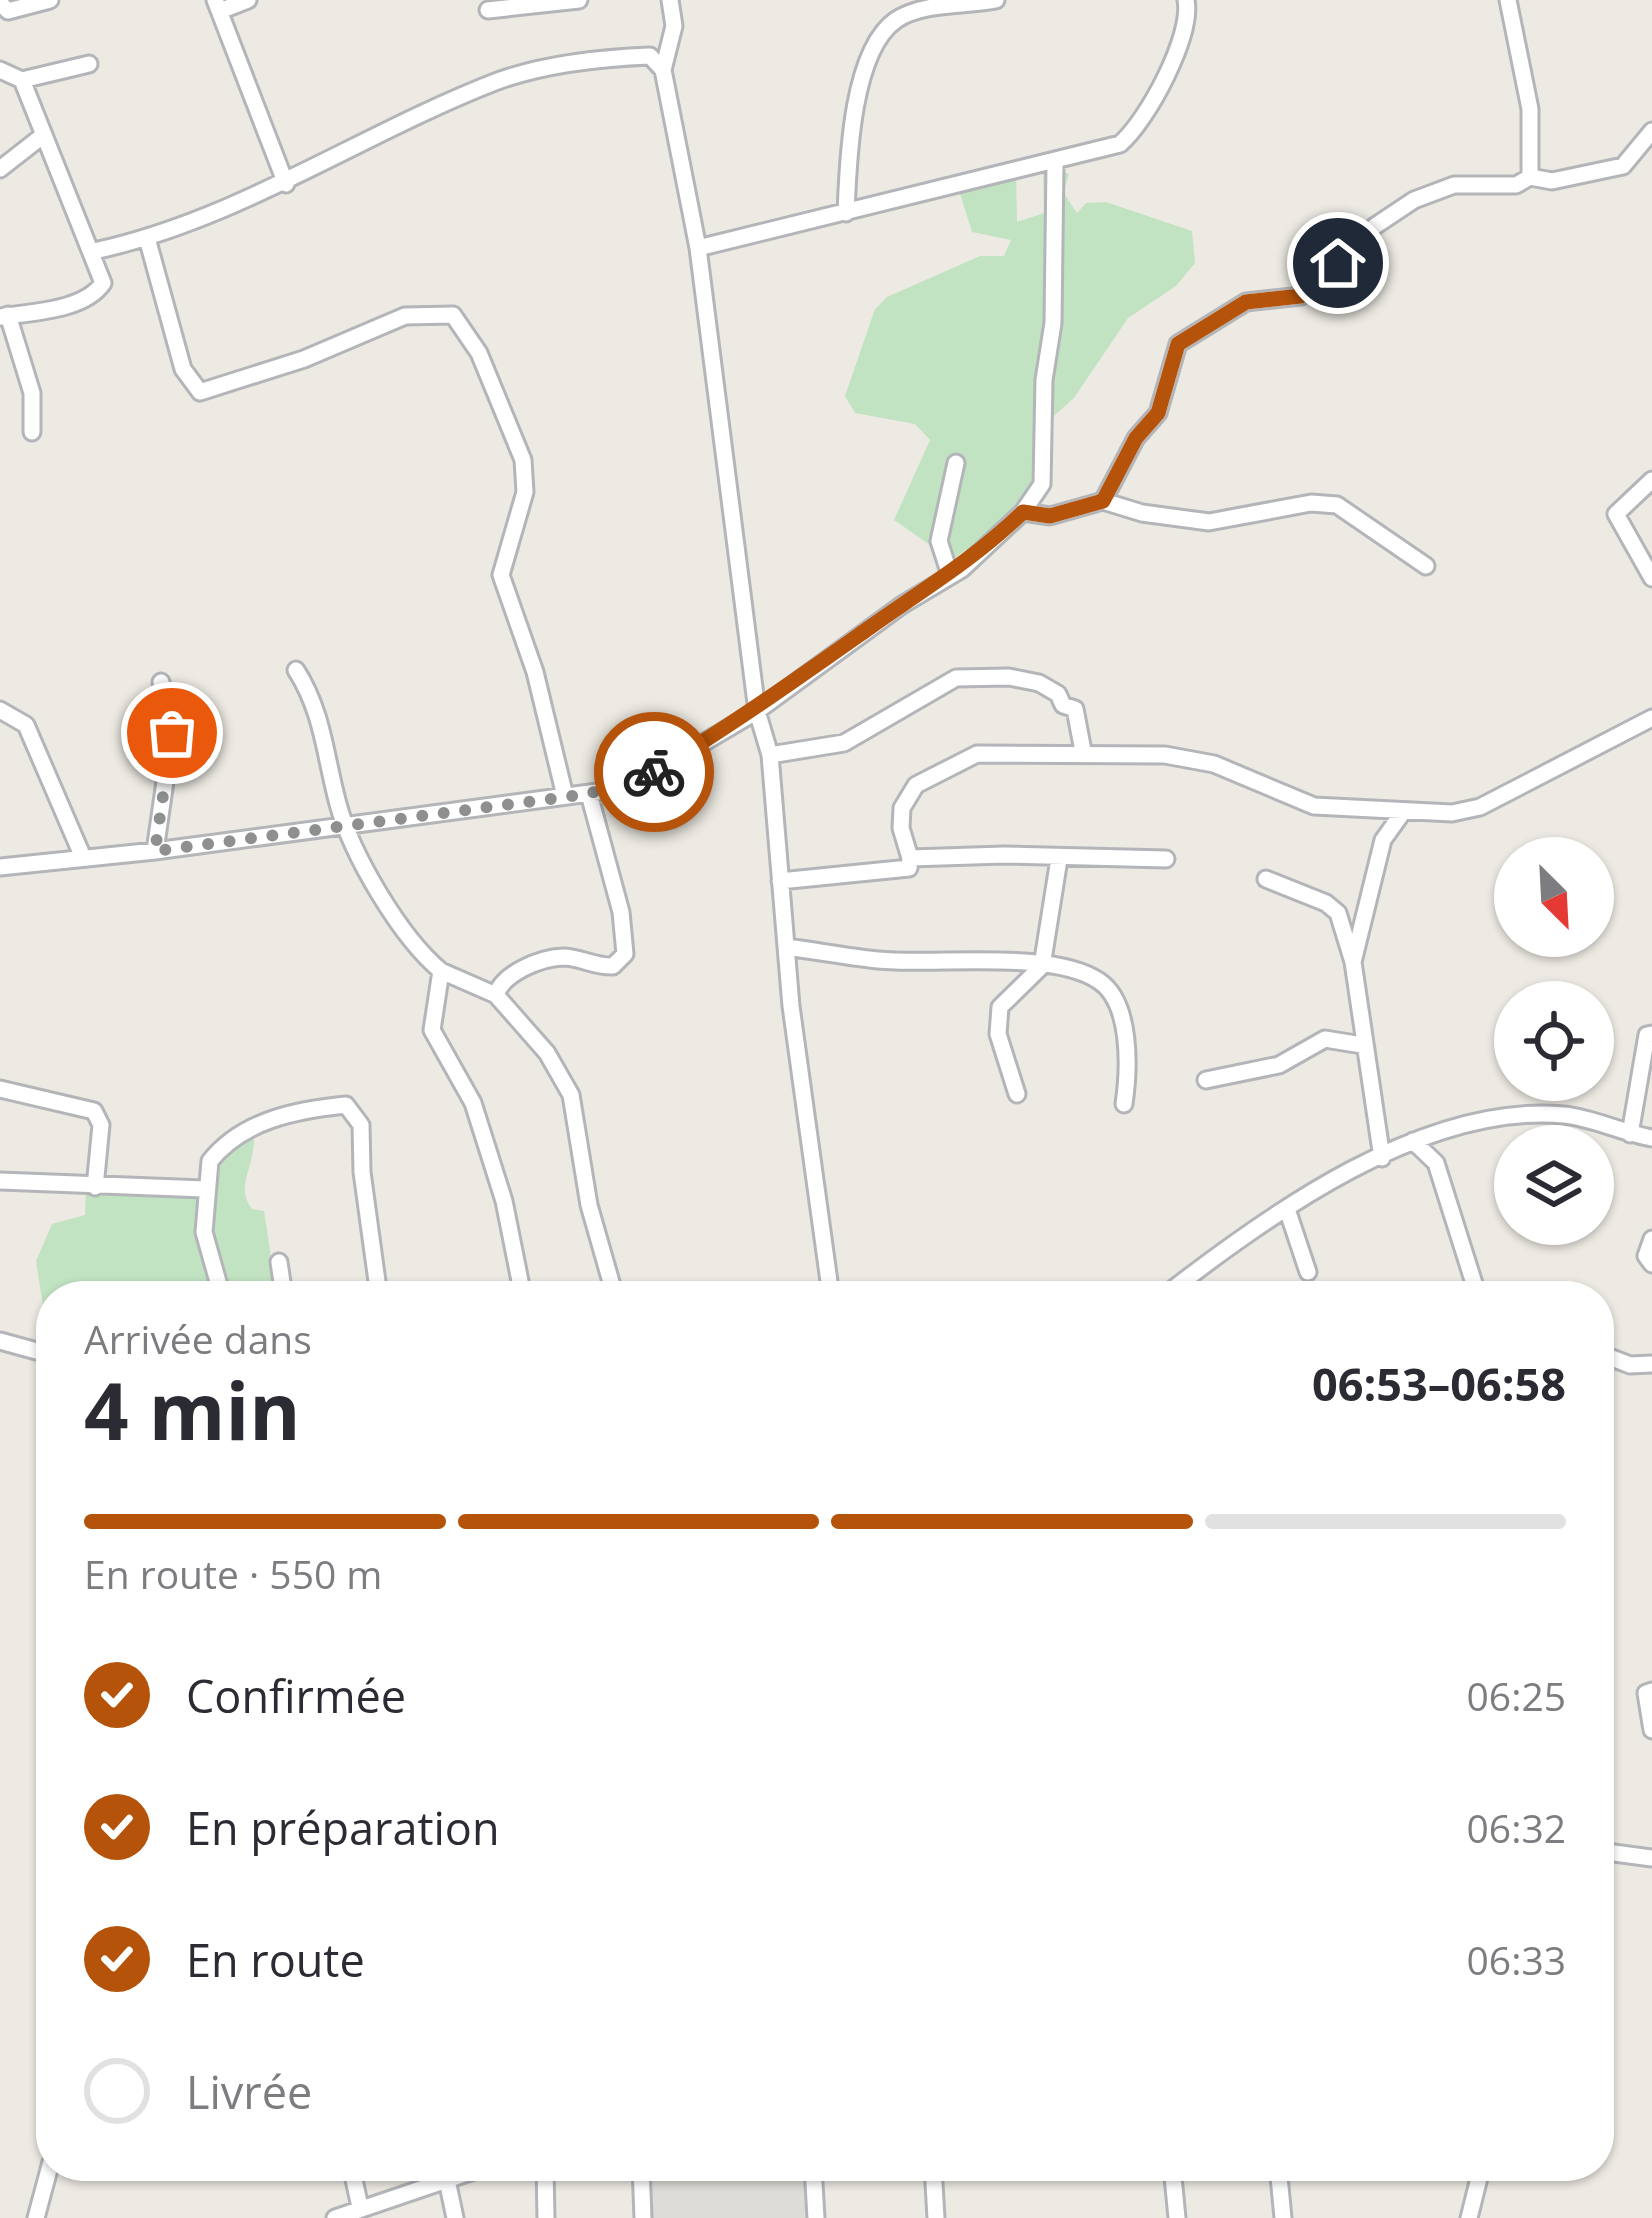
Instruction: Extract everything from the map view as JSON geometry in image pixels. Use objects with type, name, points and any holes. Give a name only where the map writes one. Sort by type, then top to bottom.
[{"type":"street","points":[[0,3],[8,11],[50,0]]},
{"type":"street","points":[[248,0],[218,6],[286,184]]},
{"type":"street","points":[[488,10],[579,0]]},
{"type":"street","points":[[670,0],[674,26],[662,70],[698,248],[757,711],[770,755],[786,947],[829,1281]]},
{"type":"street","points":[[846,213],[858,86],[892,22],[916,11],[995,0]]},
{"type":"street","points":[[698,248],[1120,144],[1133,133],[1190,21],[1186,0]]},
{"type":"street","points":[[1508,0],[1530,109],[1530,177]]},
{"type":"street","points":[[94,251],[147,238],[286,184],[497,81],[625,57],[650,56],[662,70]]},
{"type":"street","points":[[0,70],[22,80],[88,64]]},
{"type":"street","points":[[22,80],[40,137],[94,251],[103,283],[70,304],[4,316],[32,393],[32,432]]},
{"type":"street","points":[[1103,501],[1136,438],[1158,413],[1178,344],[1246,302],[1301,296],[1375,226],[1414,200],[1454,185],[1516,185],[1530,177],[1552,181],[1623,166],[1652,130]]},
{"type":"street","points":[[0,170],[40,137]]},
{"type":"street","points":[[0,867],[589,794],[646,777],[757,711],[950,575],[1023,512],[1042,484],[1044,380],[1053,323],[1054,163]]},
{"type":"street","points":[[147,238],[183,369],[200,392],[304,359],[406,316],[453,315],[479,353],[523,460],[525,492],[501,575],[536,671],[565,796]]},
{"type":"street","points":[[950,575],[938,541],[956,463]]},
{"type":"street","points":[[1652,479],[1616,514],[1652,578]]},
{"type":"street","points":[[1023,512],[1050,516],[1103,501],[1157,517],[1209,522],[1311,503],[1336,506],[1426,566]]},
{"type":"street","points":[[296,670],[321,722],[344,824],[415,950],[440,971],[496,995],[537,1040],[571,1095],[589,1205],[611,1281]]},
{"type":"street","points":[[770,755],[844,743],[927,692],[970,676],[1009,676],[1039,683],[1058,694],[1063,705],[1075,710],[1083,752]]},
{"type":"street","points":[[155,851],[172,733],[161,682]]},
{"type":"street","points":[[0,710],[26,725],[82,855]]},
{"type":"street","points":[[781,880],[880,875],[909,868],[902,808],[916,785],[977,754],[1166,754],[1214,764],[1314,806],[1402,812],[1480,807],[1652,718]]},
{"type":"street","points":[[496,995],[504,982],[535,965],[562,957],[613,966],[625,954],[621,911],[589,794]]},
{"type":"street","points":[[1352,962],[1383,840],[1402,812]]},
{"type":"street","points":[[910,859],[1004,855],[1166,860]]},
{"type":"street","points":[[1017,1094],[998,1034],[1000,1007],[1042,966],[1059,860]]},
{"type":"street","points":[[1266,879],[1338,913],[1352,962],[1382,1158]]},
{"type":"street","points":[[786,947],[878,960],[1078,971],[1103,983],[1117,1004],[1125,1037],[1124,1104]]},
{"type":"street","points":[[440,971],[431,1030],[473,1103],[504,1201],[520,1281]]},
{"type":"street","points":[[1630,1134],[1647,1035],[1652,1034]]},
{"type":"street","points":[[1206,1080],[1279,1065],[1325,1039],[1362,1045]]},
{"type":"street","points":[[0,1088],[94,1111],[101,1125],[95,1186]]},
{"type":"street","points":[[218,1281],[204,1232],[209,1161],[242,1133],[295,1110],[346,1105],[362,1125],[362,1172],[377,1281]]},
{"type":"street","points":[[1185,1281],[1287,1209],[1446,1127],[1520,1114],[1568,1115],[1652,1138]]},
{"type":"street","points":[[1412,1141],[1436,1163],[1473,1281]]},
{"type":"street","points":[[0,1181],[205,1189]]},
{"type":"street","points":[[1287,1209],[1308,1272]]},
{"type":"street","points":[[1652,1239],[1646,1256],[1652,1264]]},
{"type":"street","points":[[279,1262],[282,1281]]},
{"type":"street","points":[[0,1341],[36,1351]]},
{"type":"street","points":[[1614,1359],[1630,1365],[1652,1364]]},
{"type":"street","points":[[1652,1690],[1646,1693],[1645,1709],[1652,1730]]},
{"type":"street","points":[[1614,1853],[1652,1858]]},
{"type":"street","points":[[36,2218],[46,2181]]},
{"type":"street","points":[[354,2181],[360,2207]]},
{"type":"street","points":[[335,2218],[445,2181]]},
{"type":"street","points":[[448,2181],[455,2218]]},
{"type":"street","points":[[545,2181],[546,2218]]},
{"type":"street","points":[[642,2181],[643,2218]]},
{"type":"street","points":[[814,2181],[815,2218]]},
{"type":"street","points":[[934,2181],[936,2218]]},
{"type":"street","points":[[1173,2181],[1177,2218]]},
{"type":"street","points":[[1279,2181],[1283,2218]]},
{"type":"street","points":[[1469,2218],[1478,2181]]},
{"type":"shaded area","points":[[650,2181],[807,2181],[808,2218],[651,2218]]},
{"type":"green space","points":[[1043,172],[1069,174],[1063,192],[1077,213],[1086,203],[1106,202],[1192,231],[1195,263],[1176,286],[1128,318],[1074,398],[1039,429],[1034,477],[1019,508],[952,560],[894,520],[930,440],[915,424],[855,413],[845,396],[875,309],[887,297],[980,256],[1004,256],[1011,240],[972,232],[958,187],[1016,173],[1017,222],[1044,213]]},
{"type":"green space","points":[[254,1135],[245,1192],[252,1209],[264,1211],[275,1281],[225,1281],[219,1262],[210,1199],[212,1179],[218,1162],[237,1143]]},
{"type":"green space","points":[[86,1191],[200,1195],[214,1281],[39,1281],[36,1261],[52,1224],[85,1215]]},
{"type":"way so far","points":[[172,733],[156,818],[155,851],[588,794],[612,790],[654,772]]},
{"type":"route","points":[[654,772],[757,711],[863,632],[962,568],[1023,512],[1050,516],[1103,501],[1127,452],[1158,413],[1178,344],[1246,302],[1301,296],[1338,263]]}]
